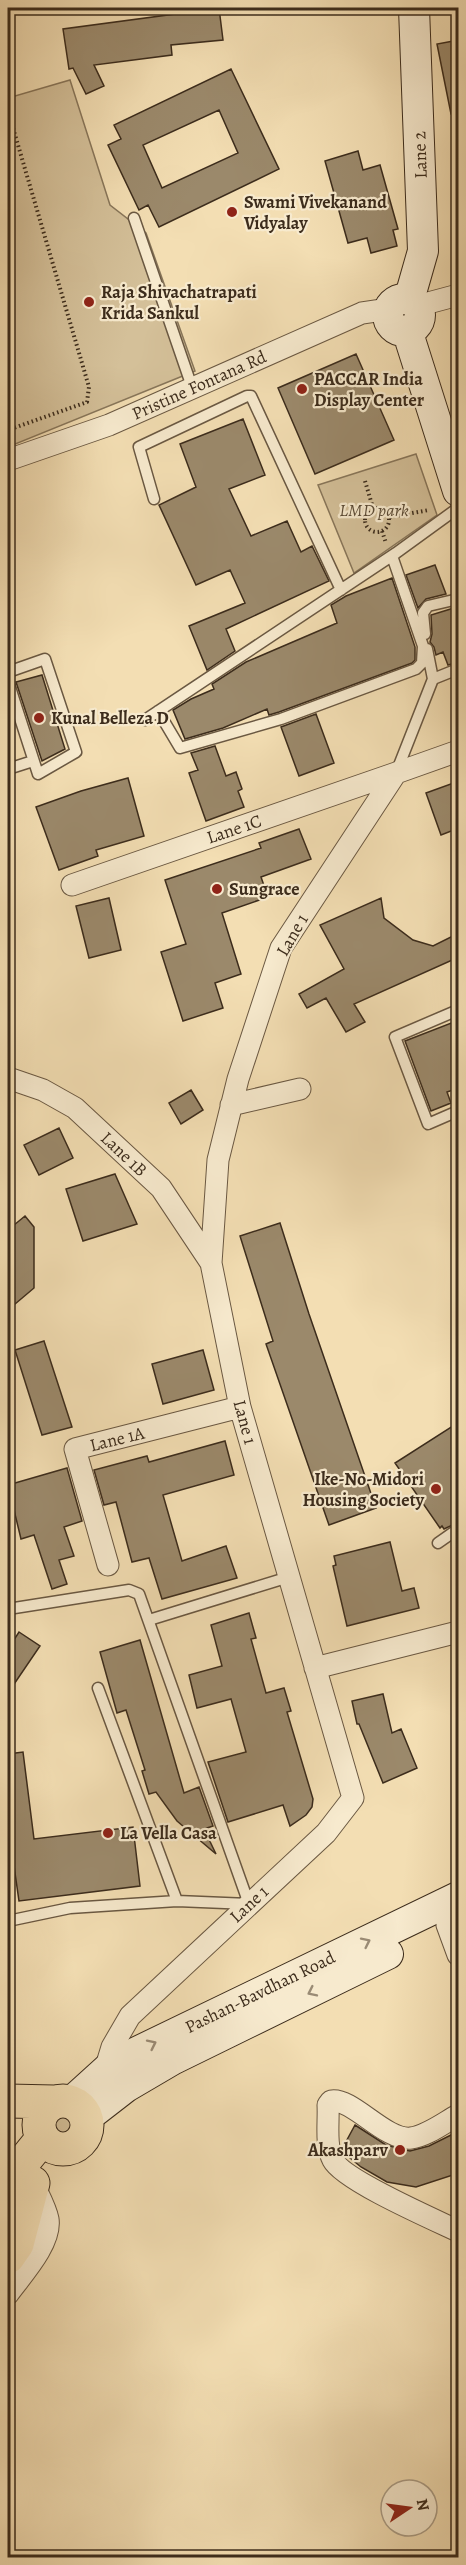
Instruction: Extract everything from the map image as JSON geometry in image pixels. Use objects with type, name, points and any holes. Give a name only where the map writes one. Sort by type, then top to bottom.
[{"type":"main road","name":"Lane 2","points":[[406,311],[423,251],[414,8]]},
{"type":"main road","points":[[406,311],[449,499]]},
{"type":"main road","name":"Pashan-Bavdhan Road","points":[[8,2215],[20,2182],[53,2121],[105,2070],[163,2039],[459,1897]]},
{"type":"main road","name":"Pashan-Bavdhan Road","points":[[53,2121],[453,1922]]},
{"type":"main road","points":[[8,2101],[53,2121]]},
{"type":"main road","points":[[8,2257],[17,2244],[20,2182]]},
{"type":"street","name":"Pristine Fontana Rd","points":[[8,460],[109,425],[358,314],[406,311],[459,295]]},
{"type":"street","points":[[396,773],[459,751]]},
{"type":"street","name":"Lane 1C","points":[[72,885],[396,773]]},
{"type":"street","name":"Lane 1","points":[[105,2070],[112,2047],[130,2016],[326,1833],[353,1798],[240,1407],[212,1263],[218,1160],[231,1105],[281,948],[396,773]]},
{"type":"street","name":"Lane 1B","points":[[8,1078],[43,1090],[75,1108],[161,1188],[212,1263]]},
{"type":"street","points":[[231,1105],[300,1089]]},
{"type":"street","name":"Lane 1A","points":[[108,1564],[75,1449],[240,1407]]},
{"type":"street","points":[[315,1668],[459,1632]]},
{"type":"street","points":[[453,1922],[459,1955]]},
{"type":"street","points":[[459,2115],[420,2135],[409,2138],[386,2130],[344,2102],[331,2101],[328,2105],[328,2142],[333,2160],[342,2170],[397,2201],[459,2231]]},
{"type":"street","points":[[8,2294],[43,2245],[47,2234],[48,2219],[20,2182]]},
{"type":"lane","points":[[134,218],[192,387]]},
{"type":"lane","points":[[154,499],[139,447],[251,396],[341,590]]},
{"type":"lane","points":[[145,720],[392,556],[459,508]]},
{"type":"lane","points":[[158,711],[180,748],[281,719],[416,669],[422,663],[423,646],[392,556]]},
{"type":"lane","points":[[396,773],[433,679],[422,622],[423,613],[428,606],[459,599]]},
{"type":"lane","points":[[8,672],[45,660],[76,752],[38,774],[8,681]]},
{"type":"lane","points":[[433,679],[459,669]]},
{"type":"lane","points":[[8,769],[33,761]]},
{"type":"lane","points":[[459,1010],[395,1037],[428,1125],[459,1111]]},
{"type":"lane","points":[[438,1543],[459,1529]]},
{"type":"lane","points":[[149,1620],[289,1577]]},
{"type":"lane","points":[[8,1609],[129,1590],[139,1594],[249,1904],[177,1900],[70,1908],[8,1921]]},
{"type":"lane","points":[[98,1688],[177,1900]]},
{"type":"path","points":[[8,111],[89,387],[87,402],[8,430]]},
{"type":"path","points":[[364,481],[373,508]]},
{"type":"path","points":[[390,517],[449,499]]},
{"type":"path","points":[[373,508],[381,508],[390,517],[389,524],[382,531],[374,532],[366,524],[367,513],[373,508]]},
{"type":"path","points":[[382,531],[386,543]]},
{"type":"green space","name":"Raja Shivachatrapati Krida Sankul","points":[[70,80],[110,205],[146,233],[195,371],[8,447],[8,98]]},
{"type":"green space","name":"LMD park","points":[[416,454],[437,515],[354,573],[318,485]]},
{"type":"green space","points":[[65,2103],[84,2132],[71,2145],[52,2145],[46,2136],[42,2120],[46,2110]]},
{"type":"building","points":[[190,8],[219,8],[223,40],[171,45],[172,55],[94,65],[104,86],[86,94],[73,68],[69,69],[63,29],[190,12]]},
{"type":"building","points":[[459,40],[459,113],[451,114],[437,44]]},
{"type":"building","points":[[231,69],[279,169],[159,227],[148,205],[139,210],[108,145],[121,139],[114,125]],"holes":[[[219,110],[238,153],[162,188],[143,145]]]},
{"type":"building","points":[[358,151],[363,170],[380,165],[398,229],[393,230],[397,246],[371,253],[367,238],[348,243],[325,161]]},
{"type":"building","points":[[356,354],[394,440],[315,474],[278,388]]},
{"type":"building","points":[[243,419],[265,475],[229,489],[251,536],[287,521],[301,552],[312,546],[329,581],[226,629],[235,651],[207,670],[189,626],[245,603],[230,570],[196,585],[159,505],[196,487],[180,444]]},
{"type":"building","points":[[435,565],[446,594],[426,599],[418,608],[406,575]]},
{"type":"building","points":[[392,578],[415,647],[415,660],[412,663],[279,712],[269,715],[267,709],[223,728],[185,739],[173,710],[214,689],[212,684],[246,662],[337,623],[331,605],[346,596]]},
{"type":"building","points":[[454,608],[459,618],[459,662],[448,665],[443,652],[436,655],[430,642],[431,615]]},
{"type":"building","name":"Kunal Belleza D","points":[[42,675],[65,749],[42,761],[16,682]]},
{"type":"building","points":[[316,714],[334,763],[299,776],[281,727]]},
{"type":"building","points":[[215,746],[226,776],[236,772],[242,789],[238,791],[244,807],[206,821],[189,773],[198,770],[191,753]]},
{"type":"building","points":[[128,778],[144,836],[96,850],[98,856],[59,870],[36,807]]},
{"type":"building","points":[[459,781],[459,828],[441,835],[426,793]]},
{"type":"building","points":[[299,829],[311,859],[261,877],[268,897],[222,913],[241,974],[215,983],[223,1008],[183,1021],[161,952],[186,944],[165,880],[261,848],[259,843]]},
{"type":"building","points":[[109,898],[121,950],[89,958],[76,906]]},
{"type":"building","points":[[381,898],[384,918],[413,940],[433,946],[459,933],[459,957],[354,1004],[365,1022],[346,1032],[326,998],[307,1008],[299,994],[344,969],[320,925]]},
{"type":"building","points":[[459,1020],[459,1088],[447,1092],[451,1103],[431,1111],[405,1041]]},
{"type":"building","points":[[191,1090],[203,1110],[181,1124],[169,1103]]},
{"type":"building","points":[[59,1128],[73,1158],[39,1175],[24,1145]]},
{"type":"building","points":[[115,1174],[137,1224],[83,1241],[66,1189]]},
{"type":"building","points":[[25,1216],[34,1227],[34,1288],[8,1310],[8,1230]]},
{"type":"building","points":[[280,1223],[376,1508],[329,1525],[266,1344],[273,1341],[240,1236]]},
{"type":"building","points":[[44,1341],[72,1427],[42,1435],[15,1350]]},
{"type":"building","points":[[203,1350],[214,1390],[163,1404],[152,1364]]},
{"type":"building","name":"Ike-No-Midori Housing Society","points":[[459,1422],[459,1522],[444,1529],[442,1526],[440,1528],[395,1463]]},
{"type":"building","points":[[225,1441],[234,1475],[163,1495],[182,1561],[226,1546],[237,1578],[162,1599],[149,1558],[132,1562],[116,1502],[104,1505],[94,1470],[147,1456],[149,1462]]},
{"type":"building","points":[[67,1468],[82,1521],[64,1527],[74,1556],[59,1560],[67,1584],[52,1589],[34,1535],[21,1539],[8,1485]]},
{"type":"building","points":[[390,1542],[402,1591],[414,1588],[419,1608],[347,1626],[333,1566],[336,1565],[334,1556]]},
{"type":"building","points":[[249,1613],[256,1638],[251,1639],[266,1693],[284,1688],[291,1711],[287,1712],[313,1799],[312,1807],[306,1815],[290,1826],[283,1805],[228,1822],[208,1762],[246,1752],[231,1699],[197,1708],[189,1675],[222,1666],[211,1625]]},
{"type":"building","points":[[19,1632],[40,1646],[8,1693],[8,1649]]},
{"type":"building","points":[[140,1640],[184,1793],[199,1787],[213,1826],[204,1829],[216,1854],[177,1821],[156,1792],[149,1794],[142,1771],[145,1770],[126,1710],[117,1713],[100,1652]]},
{"type":"building","points":[[383,1694],[392,1733],[401,1729],[417,1768],[383,1783],[359,1724],[357,1724],[352,1701]]},
{"type":"building","name":"La Vella Casa","points":[[23,1752],[34,1839],[133,1827],[140,1886],[19,1901],[12,1852],[8,1853],[8,1754]]},
{"type":"building","name":"Akashparv","points":[[355,2125],[386,2145],[410,2151],[429,2146],[459,2131],[459,2173],[416,2187],[387,2182],[361,2167],[344,2153],[342,2149]]},
{"type":"place","name":"Swami Vivekanand Vidyalay","points":[[232,212]]},
{"type":"place","name":"Raja Shivachatrapati Krida Sankul","points":[[89,302]]},
{"type":"place","name":"PACCAR India Display Center","points":[[302,389]]},
{"type":"place","name":"Kunal Belleza D","points":[[39,718]]},
{"type":"place","name":"Sungrace","points":[[217,889]]},
{"type":"place","name":"Ike-No-Midori Housing Society","points":[[436,1489]]},
{"type":"place","name":"La Vella Casa","points":[[108,1833]]},
{"type":"place","name":"Akashparv","points":[[400,2150]]}]
